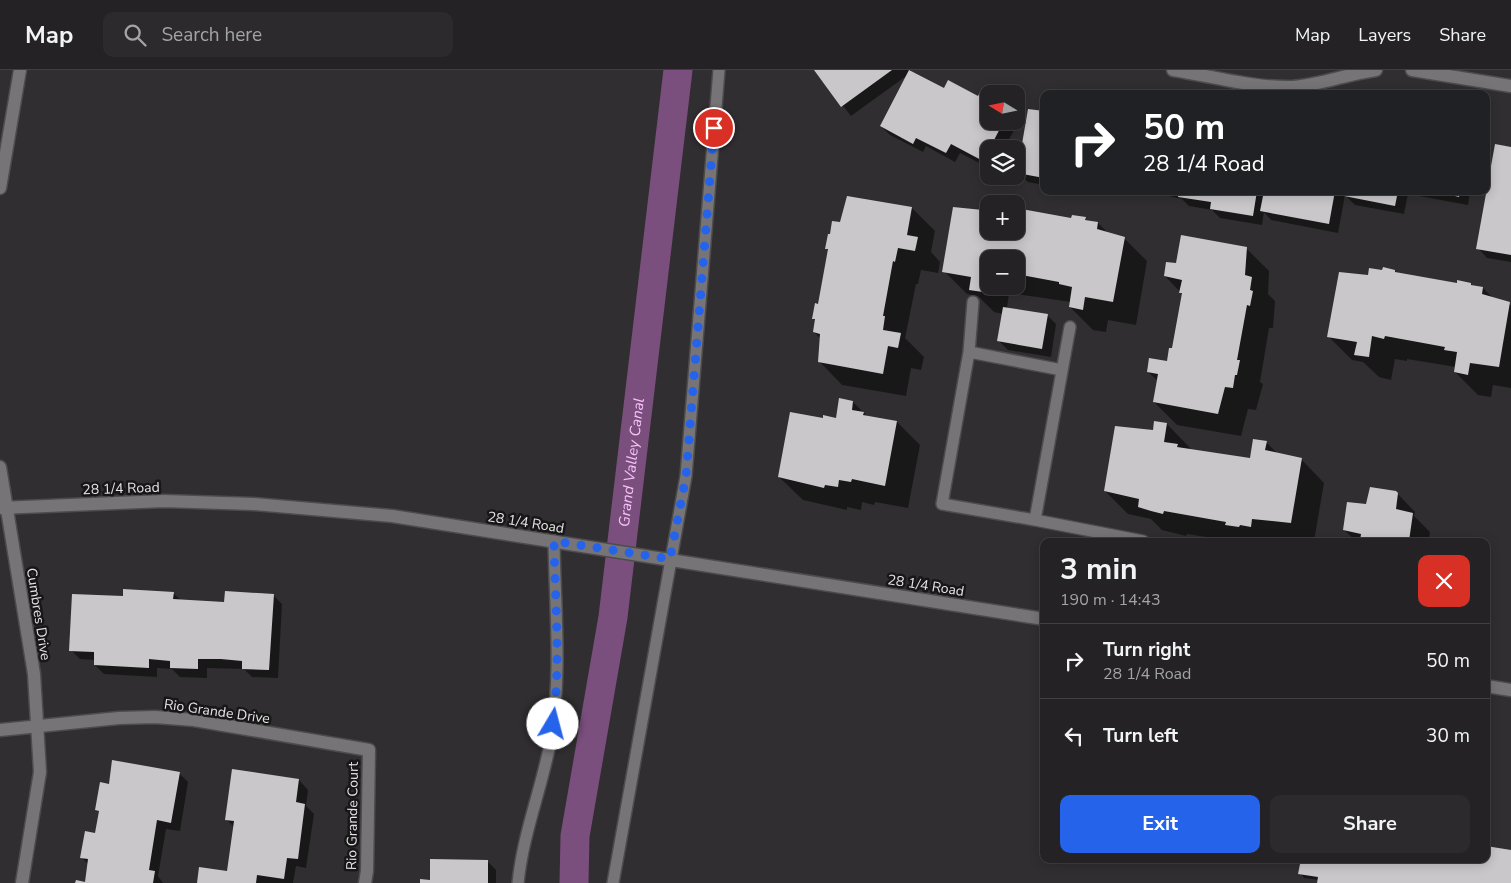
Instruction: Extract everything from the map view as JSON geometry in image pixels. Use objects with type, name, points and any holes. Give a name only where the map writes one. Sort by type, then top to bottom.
[{"type":"street","points":[[0,188],[20,70]]},
{"type":"street","points":[[1172,70],[1253,83],[1292,87],[1325,82],[1376,70]]},
{"type":"street","points":[[1412,70],[1511,86]]},
{"type":"street","name":"Cumbres Drive","points":[[0,466],[3,508],[34,674],[40,772],[22,883]]},
{"type":"street","name":"28 1/4 Road","points":[[3,508],[164,501],[253,504],[392,516],[1040,618]]},
{"type":"street","points":[[1490,687],[1511,690]]},
{"type":"street","name":"Rio Grande Drive","points":[[0,730],[155,717],[194,720],[369,750]]},
{"type":"street","name":"Rio Grande Court","points":[[365,883],[368,844],[369,750]]},
{"type":"lane","points":[[613,883],[664,558],[686,476],[719,70]]},
{"type":"lane","points":[[973,302],[970,352],[942,504],[1128,538]]},
{"type":"lane","points":[[1035,520],[1070,327]]},
{"type":"lane","points":[[970,352],[1062,370]]},
{"type":"lane","points":[[518,883],[528,824],[550,740],[557,692],[558,651],[554,541]]},
{"type":"building","points":[[814,70],[892,70],[841,107]]},
{"type":"building","points":[[909,70],[944,88],[948,80],[978,96],[980,92],[980,130],[999,130],[994,140],[980,140],[980,159],[951,144],[946,153],[916,138],[913,144],[880,126]]},
{"type":"building","points":[[1028,109],[1040,110],[1040,177],[1025,174],[1025,140],[1023,140]]},
{"type":"building","points":[[1495,144],[1511,147],[1511,255],[1476,249],[1486,195],[1490,195],[1490,172]]},
{"type":"building","points":[[1178,195],[1256,195],[1253,216],[1210,209],[1211,202],[1178,197]]},
{"type":"building","points":[[1263,195],[1334,195],[1329,224],[1260,211]]},
{"type":"building","points":[[1344,195],[1397,195],[1395,206]]},
{"type":"building","points":[[847,196],[912,207],[907,235],[918,237],[915,251],[898,248],[895,262],[893,261],[883,316],[885,316],[883,330],[901,333],[898,348],[888,346],[883,374],[818,362],[820,334],[813,332],[815,319],[812,319],[815,303],[818,304],[828,249],[825,249],[828,234],[830,234],[832,221],[840,222]]},
{"type":"building","points":[[953,207],[980,210],[980,240],[1025,240],[1025,210],[1071,218],[1072,215],[1086,217],[1085,220],[1098,222],[1097,229],[1125,237],[1113,302],[1085,297],[1083,310],[1069,307],[1072,287],[1059,284],[1059,282],[1025,276],[1025,250],[980,250],[980,292],[969,290],[971,277],[942,272]]},
{"type":"building","points":[[1181,235],[1247,247],[1245,275],[1252,277],[1250,290],[1253,291],[1250,306],[1247,305],[1237,360],[1240,360],[1237,375],[1235,375],[1233,388],[1225,387],[1218,414],[1153,402],[1158,374],[1147,372],[1149,358],[1167,361],[1169,348],[1172,348],[1182,293],[1179,293],[1182,280],[1164,276],[1166,262],[1176,263]]},
{"type":"building","points":[[1383,267],[1395,270],[1395,272],[1457,283],[1457,280],[1471,283],[1471,285],[1483,287],[1482,294],[1510,302],[1499,367],[1470,363],[1468,375],[1454,372],[1457,352],[1444,350],[1445,347],[1385,336],[1384,339],[1372,336],[1369,357],[1354,355],[1357,342],[1327,337],[1339,272],[1368,275],[1369,268],[1382,270]]},
{"type":"building","points":[[1003,307],[1048,314],[1042,349],[997,341]]},
{"type":"building","points":[[839,398],[853,401],[852,410],[864,412],[863,415],[897,421],[885,486],[852,479],[851,482],[839,480],[838,487],[825,485],[824,488],[778,477],[790,412],[823,418],[823,415],[836,418]]},
{"type":"building","points":[[1154,421],[1167,423],[1164,442],[1178,444],[1177,447],[1250,458],[1253,439],[1267,441],[1265,450],[1302,458],[1291,523],[1252,519],[1251,527],[1225,525],[1226,522],[1164,511],[1163,514],[1151,511],[1138,507],[1139,499],[1104,491],[1115,426],[1153,430]]},
{"type":"building","points":[[1370,487],[1396,491],[1398,493],[1396,509],[1413,513],[1409,538],[1360,538],[1361,534],[1343,530],[1347,502],[1366,504]]},
{"type":"building","points":[[123,589],[174,592],[173,599],[224,602],[225,591],[274,594],[269,670],[242,669],[242,661],[221,659],[198,659],[198,669],[170,668],[170,661],[149,659],[149,668],[94,665],[94,652],[69,651],[72,594],[123,596]]},
{"type":"building","points":[[112,760],[180,772],[171,823],[157,820],[149,870],[155,871],[153,883],[75,883],[76,880],[85,882],[88,859],[80,858],[85,831],[95,833],[99,811],[95,810],[100,782],[109,784]]},
{"type":"building","points":[[232,769],[299,779],[296,802],[305,804],[298,859],[287,858],[284,879],[257,875],[256,883],[197,883],[199,867],[227,871],[234,821],[225,820]]},
{"type":"building","points":[[1490,847],[1511,850],[1511,883],[1317,883],[1318,877],[1298,874],[1300,863],[1490,863]]},
{"type":"building","points":[[430,859],[488,860],[488,883],[420,883],[420,879],[430,880]]},
{"type":"waterway","name":"Grand Valley Canal","points":[[574,883],[575,836],[613,617],[678,70]]},
{"type":"route","points":[[553,724],[557,692],[558,651],[554,541],[670,559],[686,476],[714,128]]}]
